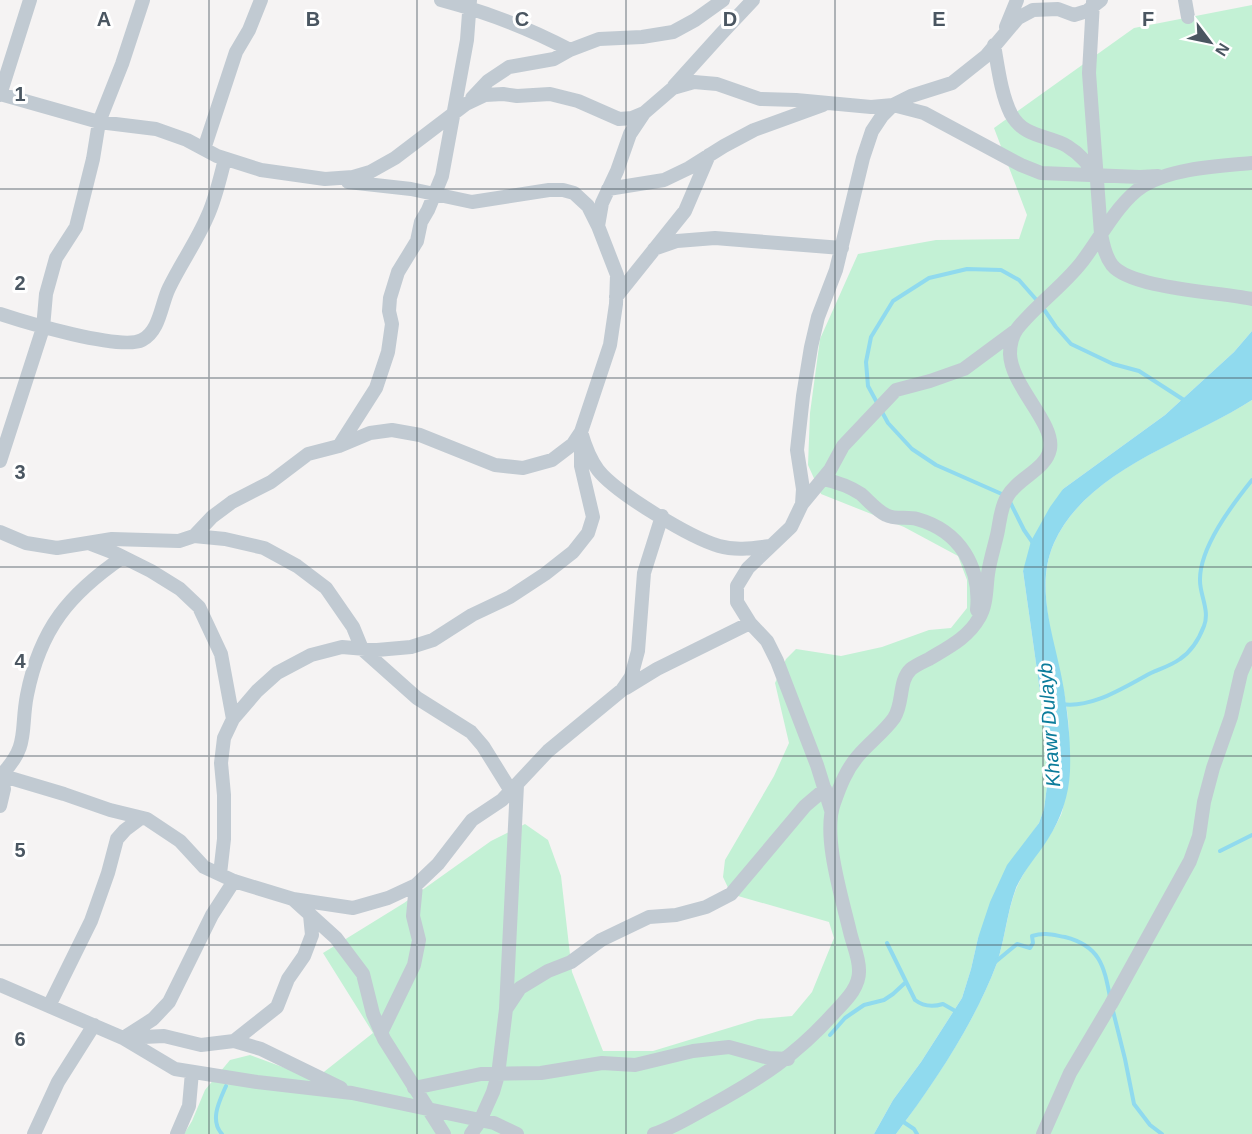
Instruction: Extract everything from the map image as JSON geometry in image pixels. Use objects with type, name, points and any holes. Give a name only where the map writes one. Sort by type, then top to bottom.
[{"type":"street","points":[[30,0],[0,95],[99,122],[156,129],[186,140],[225,159],[261,170],[435,193],[472,202],[537,191],[563,190],[574,193],[588,206],[617,275],[610,345],[581,432],[573,444],[552,460],[523,468],[495,465],[420,435],[392,430],[370,434],[309,454],[271,482],[232,502],[212,517],[194,536]]},
{"type":"street","points":[[0,461],[43,328],[46,294],[56,258],[76,227],[99,122],[122,64],[143,0]]},
{"type":"street","points":[[204,149],[237,52],[261,0]]},
{"type":"street","points":[[441,0],[469,4],[532,30],[570,50]]},
{"type":"street","points":[[325,179],[353,177],[370,172],[395,158],[466,104],[488,81],[509,67],[554,59],[599,39],[642,37],[673,32],[723,0]]},
{"type":"street","points":[[598,226],[602,203],[630,134],[644,113],[692,69],[753,0]]},
{"type":"street","points":[[1017,0],[999,40],[1004,92],[1012,115],[1025,129],[1041,138],[1064,144],[1079,154],[1097,176]]},
{"type":"street","points":[[1185,0],[1188,17]]},
{"type":"street","points":[[802,504],[803,489],[797,450],[803,396],[818,317],[836,270],[863,158],[872,131],[893,105],[911,96],[952,83],[968,72],[1018,18],[1033,10],[1058,9],[1074,15],[1087,11],[1095,2]]},
{"type":"street","points":[[1095,2],[1089,73],[1101,234],[1112,266],[1127,276],[1202,292],[1252,298]]},
{"type":"street","points":[[339,446],[376,388],[388,352],[392,324],[389,311],[390,298],[398,272],[417,240],[421,222],[442,176],[467,40],[469,4]]},
{"type":"street","points":[[673,88],[694,82],[717,84],[759,99],[870,107],[893,105],[924,113],[1021,165],[1041,173],[1166,176],[1206,168],[1252,163]]},
{"type":"street","points":[[466,104],[485,95],[550,94],[578,101],[619,119],[632,118],[644,113]]},
{"type":"street","points":[[608,189],[664,180],[754,130],[830,103]]},
{"type":"street","points":[[616,297],[685,211],[709,155]]},
{"type":"street","points":[[0,314],[43,328],[104,339],[131,342],[142,340],[151,332],[160,315],[168,290],[208,215],[217,192],[225,159]]},
{"type":"street","points":[[654,1134],[671,1128],[718,1102],[788,1059],[842,1005],[855,988],[860,975],[831,842],[831,810],[818,765],[777,661],[767,641],[750,623],[737,602],[737,586],[748,568],[791,527],[802,504],[823,479],[843,446],[896,390],[964,369],[1014,332],[1083,261],[1120,208],[1142,186],[1166,176]]},
{"type":"street","points":[[654,249],[677,241],[715,238],[842,248]]},
{"type":"street","points":[[831,810],[842,780],[856,758],[896,716],[901,702],[903,683],[910,670],[955,643],[975,624],[985,606],[988,571],[1000,512],[1007,496],[1018,481],[1046,460],[1050,448],[1049,434],[1021,387],[1011,364],[1010,348],[1014,332]]},
{"type":"street","points":[[0,426],[21,394]]},
{"type":"street","points":[[581,432],[588,454],[599,471],[617,488],[662,516],[703,540],[722,547],[748,549],[770,546]]},
{"type":"street","points":[[220,874],[224,839],[221,764],[224,738],[233,719],[257,691],[277,673],[312,655],[342,647],[377,650],[411,647],[433,640],[472,615],[510,597],[573,552],[588,533],[593,517],[581,466],[581,432]]},
{"type":"street","points":[[823,479],[839,482],[860,493],[886,515],[922,520],[949,534],[964,551],[973,571],[978,600],[975,624]]},
{"type":"street","points":[[622,690],[631,677],[638,651],[644,573],[662,516]]},
{"type":"street","points":[[0,532],[26,543],[57,548],[111,539],[179,541],[194,536],[225,539],[264,548],[297,566],[326,588],[353,627],[362,649],[417,698],[471,732],[483,746],[514,788],[506,1009],[498,1075],[493,1092],[471,1134]]},
{"type":"street","points":[[88,543],[123,557],[180,589],[199,607],[221,654],[233,719]]},
{"type":"street","points":[[1,775],[18,754],[23,738],[27,696],[46,635],[60,612],[76,595],[99,574],[123,557]]},
{"type":"street","points":[[1,775],[110,810],[147,819],[180,841],[204,867],[234,881],[293,899],[353,908],[388,898],[416,885],[438,864],[472,820],[502,800],[548,751],[622,690],[657,669],[750,623]]},
{"type":"street","points":[[1043,1134],[1070,1073],[1112,1004],[1190,861],[1199,836],[1207,791],[1231,717],[1241,673],[1252,648]]},
{"type":"street","points":[[0,806],[4,789],[1,775]]},
{"type":"street","points":[[506,1009],[520,988],[548,971],[571,962],[601,940],[649,917],[676,915],[706,907],[731,894],[805,806],[825,789]]},
{"type":"street","points":[[50,1006],[91,921],[117,839],[141,818]]},
{"type":"street","points":[[123,1038],[153,1019],[169,1002],[212,915],[234,881]]},
{"type":"street","points":[[381,1034],[414,965],[419,940],[413,916],[416,885]]},
{"type":"street","points":[[293,899],[336,939],[363,974],[373,1014],[381,1034],[444,1134]]},
{"type":"street","points":[[234,1041],[277,1007],[288,979],[304,956],[312,935],[310,915]]},
{"type":"street","points":[[0,985],[123,1038],[175,1069],[257,1082],[352,1092],[494,1123],[517,1134]]},
{"type":"street","points":[[34,1134],[58,1082],[94,1025]]},
{"type":"street","points":[[123,1038],[164,1036],[201,1045],[234,1041],[261,1049],[352,1092]]},
{"type":"street","points":[[414,1088],[481,1074],[541,1074],[602,1063],[635,1065],[693,1051],[729,1047],[769,1058],[788,1059]]},
{"type":"street","points":[[177,1134],[189,1106],[192,1072]]},
{"type":"street","points":[[190,1094],[197,1111]]},
{"type":"green space","points":[[1252,5],[1252,331],[1234,352],[1165,415],[1063,489],[1023,571],[1044,720],[1047,786],[1044,809],[1039,823],[1028,839],[978,938],[962,998],[921,1062],[893,1100],[874,1134],[184,1134],[205,1090],[230,1060],[250,1055],[315,1079],[373,1033],[323,953],[404,903],[491,841],[525,824],[548,840],[561,876],[572,972],[603,1051],[653,1051],[758,1019],[792,1016],[812,992],[834,938],[829,922],[731,894],[723,877],[725,860],[774,776],[789,743],[775,683],[786,659],[796,649],[841,656],[882,647],[929,630],[951,628],[967,608],[967,580],[958,556],[904,527],[821,494],[808,465],[810,413],[820,339],[858,254],[936,240],[1019,239],[1027,215],[994,128],[1134,28]]},
{"type":"green space","points":[[1252,400],[1252,1134],[896,1134],[939,1073],[977,1008],[997,963],[1016,889],[1056,825],[1063,809],[1069,739],[1068,716],[1052,640],[1046,590],[1047,566],[1054,543],[1069,517],[1090,495],[1114,476],[1141,459]]},
{"type":"water","name":"Khawr Dulayb","points":[[1252,331],[1252,400],[1115,476],[1090,495],[1069,517],[1054,543],[1048,561],[1046,598],[1061,672],[1069,730],[1070,771],[1064,806],[1053,831],[1016,888],[997,963],[965,1030],[939,1073],[896,1134],[874,1134],[893,1100],[921,1062],[962,998],[990,902],[1007,865],[1039,823],[1044,809],[1047,786],[1044,720],[1023,571],[1031,541],[1063,489],[1165,415],[1234,352]]},
{"type":"waterway","points":[[1004,495],[936,465],[912,449],[888,423],[868,386],[866,362],[871,337],[893,301],[929,278],[967,269],[1001,270],[1019,280],[1071,344],[1113,364],[1139,371],[1187,402]]},
{"type":"waterway","name":"Khawr Dulayb","points":[[1061,704],[1073,705],[1108,696],[1173,663],[1192,648],[1206,620],[1200,581],[1205,555],[1218,528],[1252,480]]},
{"type":"waterway","points":[[1009,500],[1033,543]]},
{"type":"waterway","points":[[1220,851],[1252,835]]},
{"type":"waterway","points":[[994,963],[1017,944],[1030,948],[1033,943],[1032,936],[1045,934],[1065,937],[1077,941],[1093,952],[1102,967],[1110,997]]},
{"type":"waterway","points":[[887,943],[915,1000],[929,1006],[943,1004],[957,1012]]},
{"type":"waterway","points":[[830,1035],[845,1018],[864,1005],[884,1000],[906,982]]},
{"type":"waterway","points":[[1113,1011],[1134,1104],[1150,1125],[1162,1134]]},
{"type":"waterway","points":[[222,1134],[216,1123],[216,1116],[226,1086]]},
{"type":"waterway","points":[[902,1121],[914,1129],[917,1134]]}]
